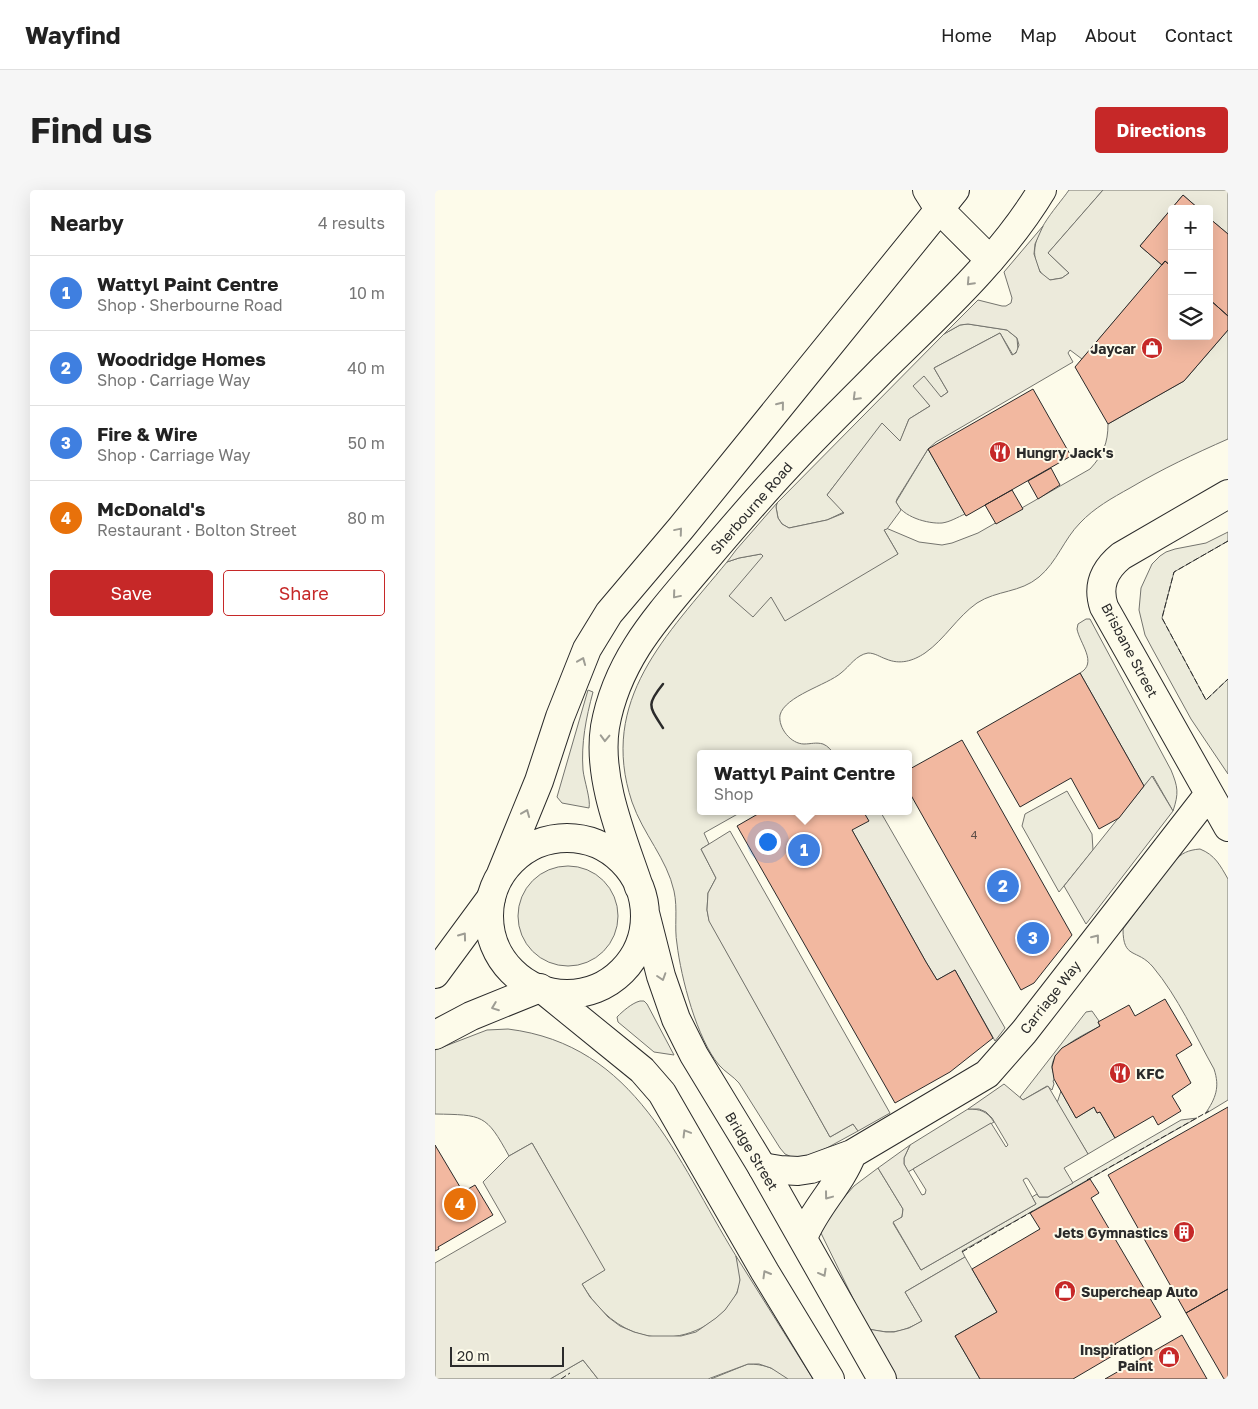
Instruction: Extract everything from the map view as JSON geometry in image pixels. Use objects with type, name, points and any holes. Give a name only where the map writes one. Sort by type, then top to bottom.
[{"type":"main road","name":"Sherbourne Road","points":[[639,887],[614,812],[604,751],[605,729],[612,700],[633,651],[653,622],[788,466],[990,260],[1042,190]]},
{"type":"main road","points":[[435,974],[496,886],[513,860],[527,849],[544,842],[573,838],[601,846],[614,854],[629,869],[639,887],[645,913],[641,940],[629,964],[610,982],[586,993],[567,995],[543,990],[521,980],[511,970],[496,949],[489,924],[496,886],[539,781],[563,709],[587,649],[596,633],[635,581],[688,520],[940,196],[990,260]]},
{"type":"main road","name":"Brisbane Street","points":[[1228,494],[1121,556],[1106,570],[1102,578],[1101,589],[1104,607],[1228,827]]},
{"type":"main road","name":"Carriage Way","points":[[762,1167],[780,1170],[805,1170],[852,1154],[987,1074],[1024,1032],[1209,794]]},
{"type":"main road","name":"Bridge Street","points":[[645,913],[661,976],[676,1019],[882,1379]]},
{"type":"main road","points":[[435,1035],[471,1016],[543,990]]},
{"type":"main road","points":[[543,990],[642,1070],[661,1093],[765,1272],[830,1379]]},
{"type":"main road","points":[[803,1238],[814,1216],[844,1173],[852,1154]]},
{"type":"shaded area","points":[[1069,190],[1103,190],[1048,253],[1069,273],[1062,278],[1050,280],[1043,275],[1037,265],[1036,243],[1044,224]]},
{"type":"shaded area","points":[[1103,190],[1228,190],[1228,234],[1213,221],[1213,205],[1194,205],[1183,195],[1175,205],[1168,205],[1168,213],[1140,246],[1162,265],[1082,359],[1070,350],[1068,353],[1073,362],[936,442],[928,449],[897,499],[896,502],[901,510],[887,529],[884,530],[898,554],[785,621],[771,597],[753,617],[729,596],[763,556],[761,554],[727,562],[736,550],[777,503],[778,518],[782,524],[789,528],[827,520],[844,513],[827,495],[882,423],[900,441],[909,419],[930,406],[913,386],[924,376],[941,397],[948,392],[934,368],[1000,333],[1012,355],[1016,353],[1019,345],[1017,338],[1007,330],[968,324],[960,325],[944,334],[978,300],[1002,306],[1011,303],[1012,298],[1004,272],[1043,226],[1035,244],[1034,254],[1040,272],[1050,280],[1062,278],[1069,273],[1048,253]]},
{"type":"shaded area","points":[[968,324],[1007,330],[1017,338],[1018,350],[1013,355],[1000,333],[934,368],[948,392],[941,397],[914,385],[930,406],[909,419],[900,442],[882,424],[827,495],[844,512],[827,520],[789,528],[782,524],[778,518],[777,503],[944,334],[960,325]]},
{"type":"shaded area","points":[[1228,330],[1228,439],[1154,474],[1097,508],[1074,529],[1051,564],[1039,577],[1024,586],[977,603],[939,641],[920,656],[911,660],[896,662],[873,654],[864,654],[835,677],[807,691],[783,708],[780,715],[781,725],[790,738],[804,744],[823,744],[831,750],[697,750],[697,815],[736,815],[704,833],[709,844],[701,849],[716,878],[708,893],[707,910],[709,920],[830,1137],[853,1124],[858,1131],[814,1155],[794,1158],[785,1154],[739,1083],[719,1065],[711,1054],[691,1008],[679,958],[676,938],[676,904],[671,879],[632,802],[624,765],[624,732],[631,700],[644,671],[682,616],[727,562],[761,554],[771,596],[898,554],[884,530],[886,528],[919,542],[942,545],[978,533],[1090,469],[1104,448],[1108,424],[1184,381]]},
{"type":"shaded area","points":[[928,449],[965,514],[951,521],[936,523],[909,516],[896,502]]},
{"type":"shaded area","points":[[1228,532],[1228,541],[1174,572],[1162,618],[1206,700],[1228,679],[1228,774],[1191,719],[1153,650],[1145,635],[1139,610],[1141,588],[1152,564],[1160,556],[1175,549],[1206,543]]},
{"type":"shaded area","points":[[1086,619],[1090,619],[1171,770],[1177,790],[1173,811],[1153,776],[1144,786],[1080,673],[1088,664],[1088,659],[1077,629],[1078,624]]},
{"type":"shaded area","points":[[588,690],[593,692],[585,731],[583,760],[589,808],[562,803],[557,797]]},
{"type":"shaded area","points":[[1152,776],[1173,811],[1086,924],[1064,886]]},
{"type":"shaded area","points":[[1067,791],[1092,834],[1093,850],[1059,892],[1022,826],[1025,814]]},
{"type":"shaded area","points":[[861,815],[882,815],[1005,1028],[995,1041],[955,970],[937,980],[852,830]]},
{"type":"shaded area","points":[[730,831],[890,1113],[858,1131],[853,1124],[830,1137],[709,921],[707,910],[708,893],[716,878],[701,849]]},
{"type":"shaded area","points":[[1200,849],[1213,857],[1228,879],[1228,1100],[1205,1114],[1212,1103],[1217,1087],[1214,1069],[1178,1003],[1162,979],[1147,961],[1128,950],[1125,945],[1123,929],[1174,861],[1185,852]]},
{"type":"shaded area","points":[[568,866],[587,870],[603,881],[614,897],[618,916],[614,935],[603,951],[587,962],[568,966],[549,962],[533,951],[522,935],[518,916],[522,897],[533,881],[549,870]]},
{"type":"shaded area","points":[[644,1001],[647,1004],[674,1055],[654,1052],[618,1022],[617,1017],[619,1015],[631,1005]]},
{"type":"shaded area","points":[[1092,1011],[1100,1026],[1071,1042],[1058,1053],[1052,1066],[1055,1078],[1052,1090],[1047,1086],[1023,1100],[1020,1097],[1086,1012]]},
{"type":"shaded area","points":[[508,1029],[552,1039],[590,1058],[621,1082],[648,1112],[672,1146],[736,1256],[740,1276],[739,1288],[727,1308],[711,1322],[691,1333],[668,1337],[645,1335],[618,1324],[598,1306],[582,1284],[604,1270],[532,1143],[509,1156],[494,1132],[481,1120],[464,1115],[435,1114],[435,1050],[487,1030]]},
{"type":"shaded area","points":[[1004,1084],[1023,1100],[1048,1086],[1088,1154],[1064,1168],[1073,1183],[1048,1197],[1039,1197],[1028,1179],[1023,1180],[1036,1204],[921,1270],[893,1222],[902,1217],[903,1209],[878,1168],[910,1145],[904,1158],[904,1164],[922,1195],[925,1194],[926,1190],[913,1169],[991,1123],[1006,1147],[1008,1145],[992,1118],[986,1112],[979,1109],[968,1109]]},
{"type":"shaded area","points":[[1061,1091],[1076,1118],[1094,1107],[1097,1113],[1100,1112],[1115,1138],[1088,1154],[1057,1103]]},
{"type":"shaded area","points":[[968,1109],[983,1111],[994,1122],[908,1172],[904,1164],[904,1158],[910,1145]]},
{"type":"shaded area","points":[[1197,1118],[962,1251],[965,1257],[905,1292],[922,1321],[902,1330],[884,1332],[868,1329],[818,1227],[854,1186],[878,1168],[903,1209],[902,1217],[893,1223],[921,1270],[1036,1204],[1032,1197],[1037,1194],[1039,1197],[1048,1197],[1181,1120]]},
{"type":"shaded area","points":[[532,1143],[605,1270],[582,1284],[590,1297],[608,1317],[620,1326],[649,1336],[681,1336],[696,1332],[725,1310],[737,1293],[740,1280],[736,1256],[813,1379],[788,1379],[771,1368],[759,1364],[748,1364],[708,1379],[598,1379],[583,1360],[550,1379],[435,1379],[435,1263],[506,1222],[483,1182],[509,1156]]},
{"type":"shaded area","points":[[965,1257],[997,1312],[955,1336],[980,1379],[897,1379],[868,1329],[894,1332],[909,1328],[922,1321],[905,1292]]},
{"type":"shaded area","points":[[583,1360],[598,1379],[550,1379]]},
{"type":"shaded area","points":[[748,1364],[769,1367],[788,1379],[711,1379]]},
{"type":"building","points":[[1183,195],[1194,205],[1175,205]]},
{"type":"building","points":[[1168,213],[1168,264],[1165,261],[1162,265],[1140,246]]},
{"type":"building","points":[[1213,221],[1228,234],[1228,316],[1213,303]]},
{"type":"building","name":"Jaycar","points":[[1165,261],[1168,264],[1168,340],[1213,340],[1213,303],[1228,316],[1228,330],[1184,381],[1108,424],[1075,367]]},
{"type":"building","name":"Hungry Jack's","points":[[1033,389],[1071,456],[966,516],[928,449]]},
{"type":"building","points":[[1051,468],[1060,485],[1038,499],[1028,481]]},
{"type":"building","points":[[1012,490],[1023,509],[996,524],[985,505]]},
{"type":"building","points":[[1080,673],[1144,786],[1119,818],[1099,829],[1071,778],[1020,807],[977,732]]},
{"type":"building","points":[[962,740],[1072,935],[1034,983],[1021,990],[912,797],[912,768]]},
{"type":"building","points":[[756,815],[865,815],[869,821],[852,830],[926,962],[937,980],[955,970],[993,1038],[950,1072],[895,1103],[737,826]]},
{"type":"building","name":"KFC","points":[[1165,999],[1192,1045],[1176,1055],[1191,1083],[1172,1096],[1181,1111],[1158,1125],[1153,1116],[1115,1138],[1100,1112],[1097,1113],[1094,1107],[1076,1118],[1054,1079],[1052,1067],[1055,1056],[1062,1048],[1100,1026],[1098,1022],[1129,1005],[1135,1016]]},
{"type":"building","name":"Jets Gymnastics","points":[[1228,1107],[1228,1289],[1186,1313],[1108,1175]]},
{"type":"building","points":[[435,1145],[463,1192],[475,1185],[493,1215],[438,1247],[439,1249],[435,1251]]},
{"type":"building","name":"Supercheap Auto","points":[[1090,1179],[1099,1193],[1091,1198],[1161,1317],[1115,1344],[1119,1352],[1073,1379],[980,1379],[955,1336],[997,1312],[972,1269],[1040,1229],[1030,1213]]},
{"type":"building","points":[[1228,1289],[1228,1379],[1224,1379],[1186,1313]]},
{"type":"building","name":"Inspiration Paint","points":[[1182,1335],[1207,1379],[1105,1379]]},
{"type":"fence","points":[[1228,541],[1174,572],[1162,618],[1206,700],[1228,679]]},
{"type":"fence","points":[[1087,1180],[1209,1111]]},
{"type":"fence","points":[[962,1252],[1033,1211]]},
{"type":"fence","points":[[561,1379],[570,1373]]},
{"type":"wall","points":[[663,684],[654,697],[651,706],[663,728]]},
{"type":"place","name":"Jaycar","points":[[1152,348]]},
{"type":"place","name":"Hungry Jack's","points":[[1000,452]]},
{"type":"place","name":"Wattyl Paint Centre","points":[[804,850]]},
{"type":"place","name":"Woodridge Homes","points":[[1003,886]]},
{"type":"place","name":"Fire & Wire","points":[[1033,938]]},
{"type":"place","name":"KFC","points":[[1120,1073]]},
{"type":"place","name":"McDonald's","points":[[460,1204]]},
{"type":"place","name":"Jets Gymnastics","points":[[1184,1232]]},
{"type":"place","name":"Supercheap Auto","points":[[1065,1291]]},
{"type":"place","name":"Inspiration Paint","points":[[1169,1357]]}]
